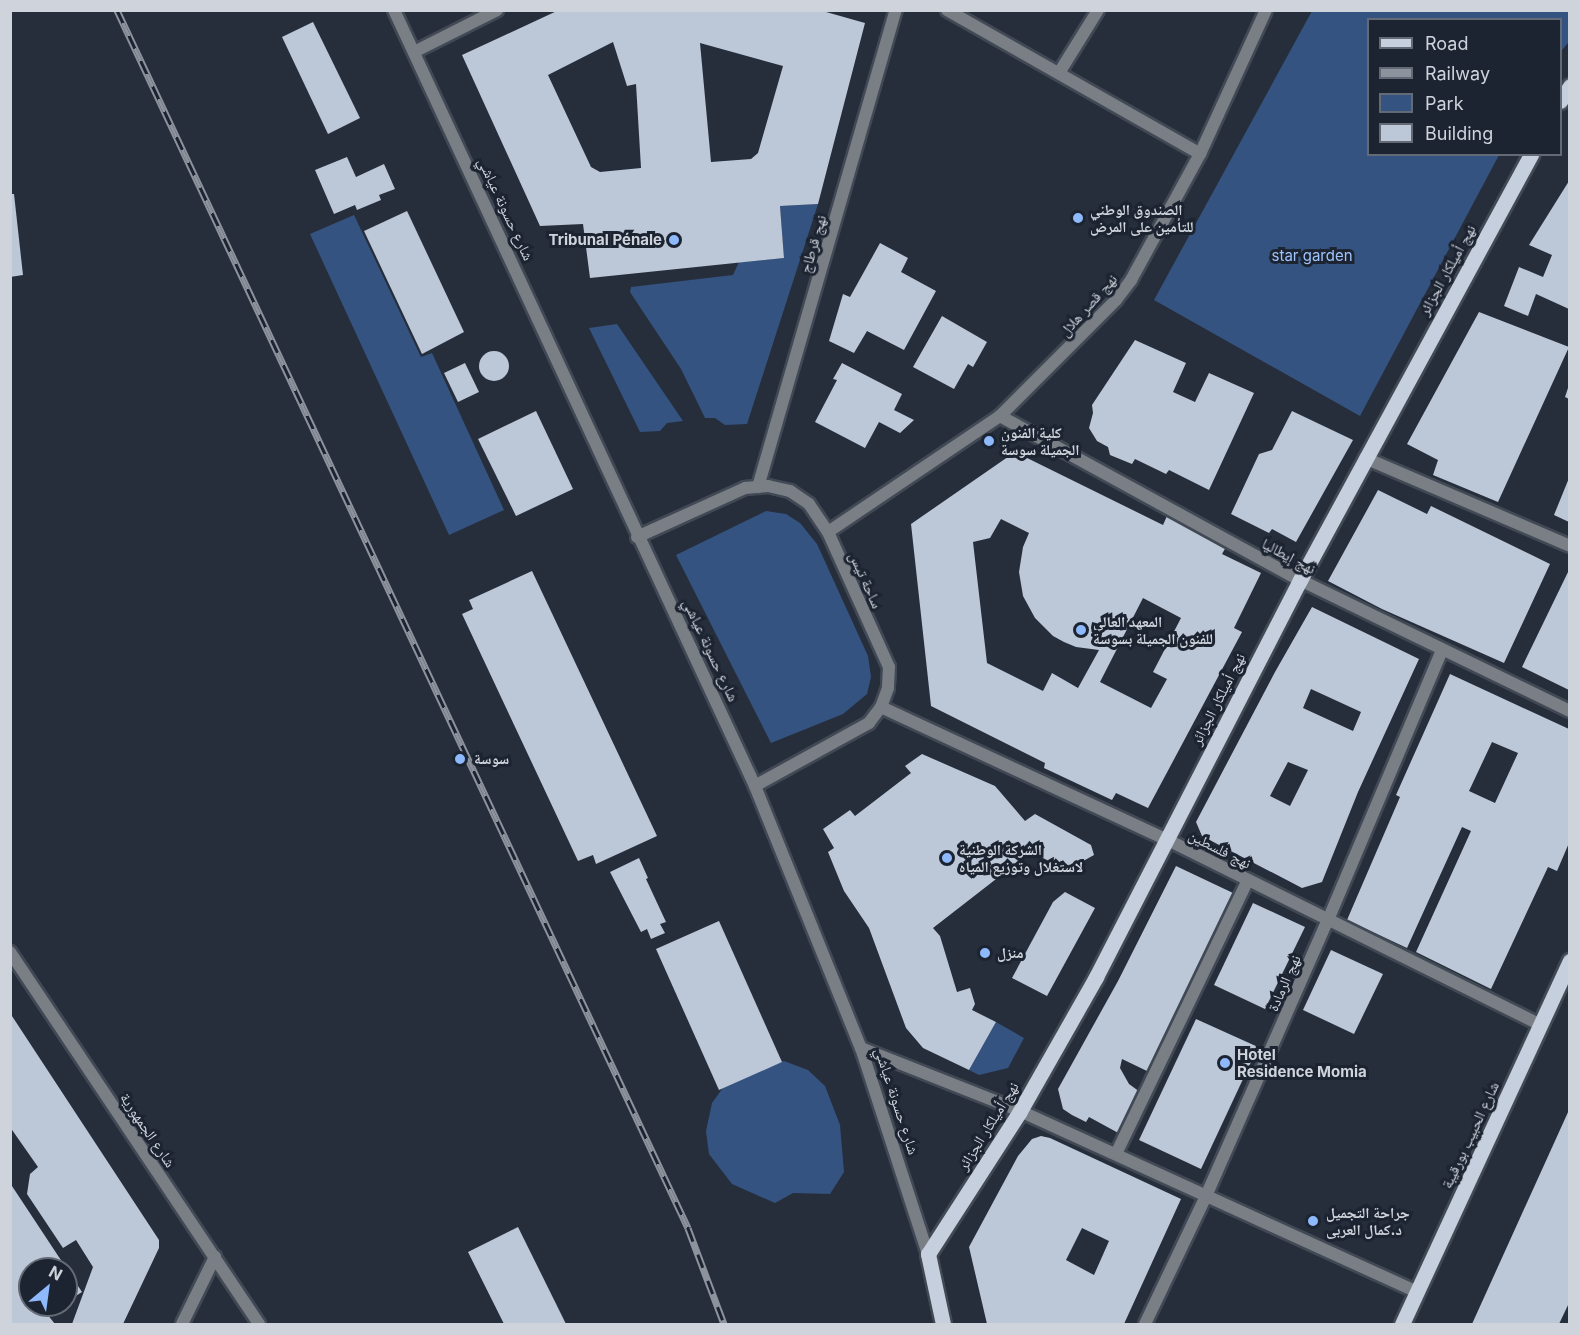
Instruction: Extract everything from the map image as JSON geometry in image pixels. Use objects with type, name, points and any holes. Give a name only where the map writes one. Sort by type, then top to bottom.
[{"type":"main road","name":"نهج أميلكار الجزائر","points":[[928,1254],[1020,1111],[1096,976],[1300,579],[1530,156]]},
{"type":"main road","name":"شارع الحبيب بورقيبة","points":[[1402,1324],[1569,961]]},
{"type":"main road","name":"شارع حسونة عياشي","points":[[928,1254],[943,1324]]},
{"type":"street","name":"شارع حسونة عياشي","points":[[394,10],[637,537],[755,786],[861,1048],[928,1254]]},
{"type":"street","points":[[414,52],[497,10]]},
{"type":"street","name":"نهج قرطاج","points":[[759,487],[896,10]]},
{"type":"street","points":[[947,10],[1200,154]]},
{"type":"street","points":[[1059,73],[1098,10]]},
{"type":"street","name":"نهج قصر هلال","points":[[828,532],[1000,416],[1116,300],[1131,280],[1200,154],[1266,10]]},
{"type":"street","name":"نهج إيطاليا","points":[[1000,416],[1300,579],[1569,711]]},
{"type":"street","points":[[1365,458],[1569,546]]},
{"type":"street","name":"ساحة تيس","points":[[637,537],[745,488],[768,486],[790,491],[809,504],[828,532],[888,667],[888,688],[881,707],[869,723],[852,735],[755,786]]},
{"type":"street","name":"نهج الرمادة","points":[[1145,1324],[1206,1196],[1328,920],[1442,650]]},
{"type":"street","name":"نهج فلسطين","points":[[881,707],[1166,839],[1541,1025]]},
{"type":"street","points":[[1116,1154],[1248,880]]},
{"type":"street","name":"شارع الجمهورية","points":[[10,952],[259,1324]]},
{"type":"street","points":[[861,1048],[1020,1111],[1417,1292]]},
{"type":"street","points":[[182,1324],[215,1257]]},
{"type":"green space","name":"star garden","points":[[1312,11],[1569,11],[1569,42],[1562,50],[1562,18],[1367,18],[1367,156],[1498,156],[1360,416],[1154,300]]},
{"type":"green space","points":[[818,204],[747,424],[725,425],[715,418],[705,418],[681,369],[630,292],[631,287],[733,275],[739,262],[784,258],[780,206]]},
{"type":"green space","points":[[354,215],[421,357],[432,353],[504,510],[449,535],[310,234]]},
{"type":"green space","points":[[617,324],[683,421],[667,423],[660,431],[640,432],[589,328]]},
{"type":"green space","points":[[766,511],[786,514],[800,523],[817,544],[868,656],[871,677],[867,694],[843,714],[771,743],[676,555]]},
{"type":"green space","points":[[996,1022],[1024,1038],[1008,1068],[979,1075],[969,1070]]},
{"type":"green space","points":[[784,1061],[808,1070],[825,1086],[840,1125],[844,1172],[830,1194],[793,1193],[775,1203],[732,1184],[709,1154],[706,1131],[712,1103],[725,1085],[749,1073]]},
{"type":"building","points":[[559,10],[819,10],[865,23],[818,204],[780,206],[784,258],[590,278],[583,224],[540,226],[462,55]],"holes":[[[613,42],[627,86],[636,84],[641,168],[600,172],[591,167],[548,75]],[[700,43],[783,66],[758,153],[751,159],[711,162]]]},
{"type":"building","points":[[313,22],[360,118],[328,134],[282,37]]},
{"type":"building","points":[[347,157],[356,177],[384,164],[395,189],[379,195],[381,200],[357,210],[355,205],[334,214],[315,170]]},
{"type":"building","points":[[1569,181],[1569,309],[1536,294],[1528,316],[1504,306],[1519,267],[1543,277],[1552,255],[1529,245]]},
{"type":"building","points":[[10,194],[14,194],[23,275],[10,277]]},
{"type":"building","points":[[407,211],[464,332],[422,354],[364,231]]},
{"type":"building","points":[[880,243],[908,258],[901,272],[936,291],[904,350],[867,331],[854,353],[829,341],[843,294],[850,297]]},
{"type":"building","points":[[1479,312],[1569,347],[1498,502],[1433,475],[1438,460],[1407,444]]},
{"type":"building","points":[[942,316],[987,342],[973,367],[968,364],[954,389],[913,367]]},
{"type":"building","points":[[1135,340],[1186,363],[1173,392],[1195,402],[1209,373],[1254,393],[1209,490],[1169,470],[1166,474],[1135,459],[1132,464],[1110,455],[1108,447],[1097,441],[1089,428],[1093,413],[1092,405]]},
{"type":"building","points":[[494,351],[505,355],[509,366],[505,377],[494,381],[483,377],[479,366],[483,355]]},
{"type":"building","points":[[465,363],[479,392],[458,402],[444,373]]},
{"type":"building","points":[[842,363],[902,394],[894,410],[914,420],[900,433],[879,422],[865,448],[815,422],[837,380],[833,379]]},
{"type":"building","points":[[1569,385],[1569,399],[1565,397]]},
{"type":"building","points":[[536,411],[573,489],[516,516],[478,439]]},
{"type":"building","points":[[1292,411],[1353,440],[1296,542],[1272,529],[1269,533],[1231,514],[1259,454],[1272,450]]},
{"type":"building","name":"المعهد العالي للفنون الجميلة بسوسة","points":[[1015,452],[1163,525],[1167,516],[1226,547],[1222,554],[1261,573],[1234,628],[1242,632],[1148,808],[1116,793],[1112,800],[1044,768],[1045,763],[931,706],[911,524]],"holes":[[[1001,519],[1029,533],[1023,547],[1019,572],[1023,596],[1035,618],[1053,636],[1064,642],[1076,647],[1099,650],[1078,688],[1052,673],[1043,691],[987,663],[973,542],[990,538]],[[1143,598],[1181,618],[1153,672],[1167,679],[1151,708],[1100,682]]]},
{"type":"building","points":[[1569,478],[1569,522],[1554,515]]},
{"type":"building","points":[[1378,490],[1427,514],[1431,506],[1550,564],[1504,663],[1382,609],[1328,581]]},
{"type":"building","points":[[1569,570],[1569,690],[1522,667]]},
{"type":"building","name":"سوسة","points":[[532,571],[657,836],[596,864],[593,855],[578,861],[462,614],[473,609],[469,600]]},
{"type":"building","points":[[1312,607],[1419,659],[1358,792],[1322,882],[1302,888],[1202,836],[1196,822]],"holes":[[[1311,689],[1361,712],[1353,731],[1303,708]],[[1288,762],[1308,770],[1290,806],[1270,796]]]},
{"type":"building","points":[[1450,674],[1569,729],[1569,843],[1557,871],[1548,867],[1491,989],[1416,952],[1471,831],[1462,827],[1407,948],[1347,920],[1400,797],[1396,795]],"holes":[[[1492,742],[1518,753],[1495,803],[1469,791]]]},
{"type":"building","points":[[922,754],[995,786],[1025,821],[1035,814],[1091,845],[1094,855],[1067,870],[1031,852],[933,928],[940,936],[957,992],[970,988],[975,1004],[972,1010],[996,1022],[969,1070],[923,1048],[906,1028],[869,928],[844,891],[828,852],[834,848],[823,829],[850,810],[855,816],[911,773],[905,766]]},
{"type":"building","points":[[639,858],[666,922],[660,924],[665,933],[651,939],[647,929],[641,932],[610,872]]},
{"type":"building","points":[[1176,866],[1233,893],[1147,1071],[1122,1059],[1120,1068],[1129,1084],[1140,1092],[1122,1135],[1089,1117],[1086,1122],[1063,1109],[1058,1089],[1118,981]]},
{"type":"building","points":[[1065,892],[1095,908],[1047,996],[1012,978],[1053,902]]},
{"type":"building","points":[[1253,903],[1305,927],[1265,1009],[1214,985]]},
{"type":"building","points":[[719,921],[782,1062],[719,1090],[656,949]]},
{"type":"building","points":[[1331,950],[1383,974],[1354,1034],[1303,1010]]},
{"type":"building","points":[[10,1013],[159,1240],[159,1248],[123,1324],[72,1324],[75,1317],[78,1317],[78,1308],[93,1267],[76,1240],[63,1248],[27,1194],[30,1174],[38,1167],[10,1127]]},
{"type":"building","points":[[1196,1019],[1258,1047],[1201,1169],[1139,1140]]},
{"type":"building","points":[[1569,1110],[1569,1303],[1559,1324],[1472,1324]]},
{"type":"building","points":[[1041,1136],[1050,1138],[1181,1199],[1124,1324],[987,1324],[969,1247],[1018,1156],[1032,1139]],"holes":[[[1082,1228],[1109,1241],[1094,1275],[1066,1260]]]},
{"type":"building","points":[[10,1183],[59,1257],[18,1257],[18,1317],[49,1317],[55,1324],[10,1324]]},
{"type":"building","points":[[518,1227],[566,1324],[504,1324],[468,1252]]},
{"type":"railway","points":[[117,10],[688,1228],[724,1324]]},
{"type":"place","name":"الصندوق الوطني للتأمين على المرض","points":[[1078,218]]},
{"type":"place","name":"Tribunal Pénale","points":[[674,240]]},
{"type":"place","name":"كلية الفنون الجميلة سوسة","points":[[989,441]]},
{"type":"place","name":"المعهد العالي للفنون الجميلة بسوسة","points":[[1081,630]]},
{"type":"place","name":"سوسة","points":[[460,759]]},
{"type":"place","name":"الشركة الوطنية لاستغلال وتوزيع المياه","points":[[947,858]]},
{"type":"place","name":"منزل","points":[[985,953]]},
{"type":"place","name":"Hotel Residence Momia","points":[[1225,1063]]},
{"type":"place","name":"جراحة التجميل د.كمال العربى","points":[[1313,1221]]}]
